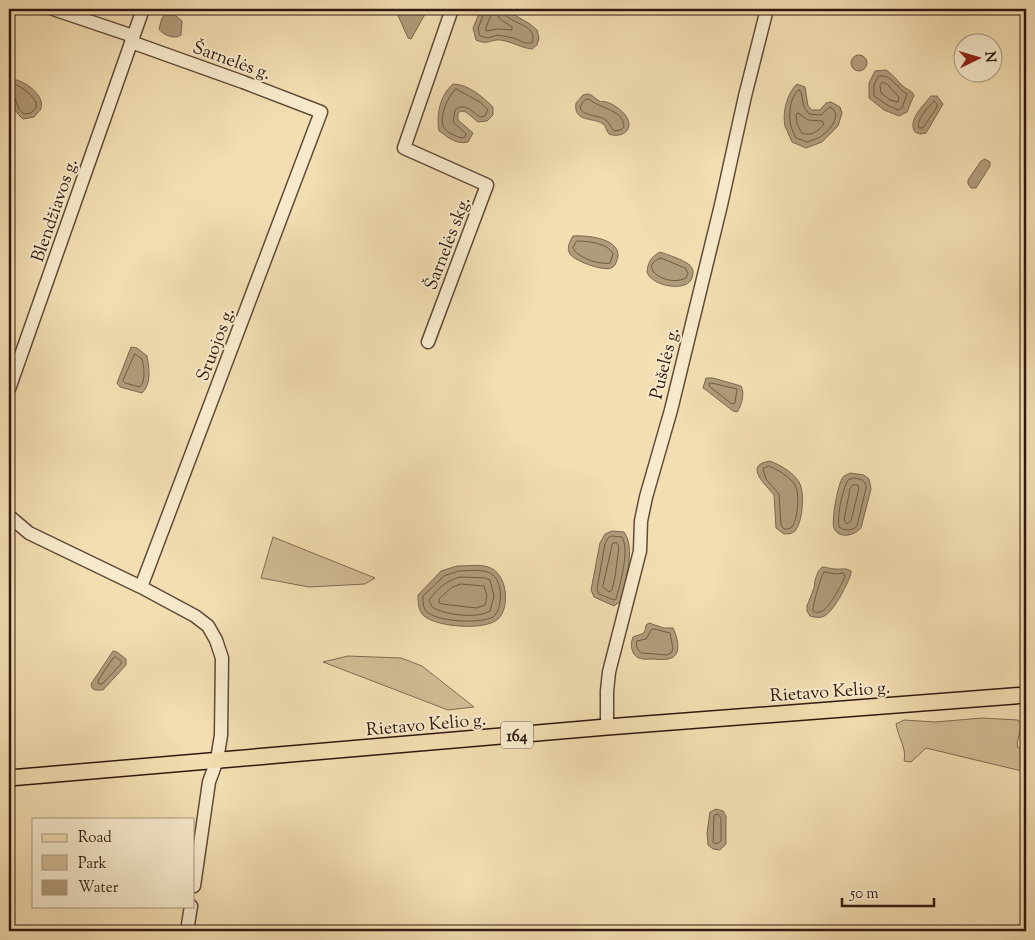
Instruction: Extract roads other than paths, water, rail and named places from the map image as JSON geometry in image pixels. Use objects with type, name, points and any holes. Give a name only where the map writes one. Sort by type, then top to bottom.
[{"type":"main road","name":"Rietavo Kelio g.","points":[[9,778],[607,727],[1026,694]]},
{"type":"street","name":"Šarnelės g.","points":[[53,9],[321,112]]},
{"type":"street","name":"Blendžiavos g.","points":[[9,389],[143,9]]},
{"type":"street","name":"Šarnelės skg.","points":[[428,342],[487,185],[404,148],[452,9]]},
{"type":"street","name":"Pušelės g.","points":[[607,727],[609,672],[640,551],[641,521],[646,497],[671,410],[767,9]]},
{"type":"street","name":"Sruojos g.","points":[[141,587],[321,112]]},
{"type":"street","points":[[9,516],[29,533],[141,587],[195,616],[208,626],[216,640],[222,658],[221,735],[217,760],[209,782],[195,879]]},
{"type":"street","points":[[187,931],[191,908]]},
{"type":"water","points":[[400,9],[428,9],[411,39],[408,38],[397,13]]},
{"type":"water","points":[[481,9],[504,9],[530,24],[537,30],[539,38],[537,45],[532,49],[500,40],[484,42],[476,40],[473,28]]},
{"type":"water","points":[[168,11],[182,21],[181,35],[176,37],[169,36],[159,29],[162,18]]},
{"type":"water","points":[[859,55],[865,57],[867,63],[865,69],[859,71],[853,69],[851,63],[853,57]]},
{"type":"water","points":[[886,70],[914,95],[907,112],[899,116],[884,110],[869,98],[869,83],[875,71]]},
{"type":"water","points":[[9,79],[18,80],[23,83],[39,97],[41,109],[34,117],[23,119],[15,110],[10,95]]},
{"type":"water","points":[[453,84],[470,89],[493,107],[493,115],[487,121],[478,122],[466,112],[461,111],[458,113],[458,120],[473,133],[468,142],[464,143],[449,138],[439,131],[438,118],[442,99]]},
{"type":"water","points":[[797,84],[805,87],[808,106],[812,110],[820,110],[826,103],[831,102],[840,107],[842,113],[838,126],[822,142],[806,148],[792,142],[784,121],[788,98]]},
{"type":"water","points":[[588,94],[601,102],[611,104],[626,116],[629,125],[626,132],[618,135],[609,134],[603,124],[581,117],[578,114],[576,103],[583,95]]},
{"type":"water","points":[[931,96],[937,96],[943,104],[926,133],[920,134],[915,132],[913,123],[917,113]]},
{"type":"water","points":[[985,159],[990,162],[990,166],[976,188],[971,188],[968,180],[981,161]]},
{"type":"water","points":[[573,236],[593,237],[614,246],[618,257],[615,265],[610,268],[598,267],[573,257],[568,247]]},
{"type":"water","points":[[660,252],[678,258],[690,265],[693,274],[688,283],[671,286],[655,281],[650,277],[647,272],[649,263]]},
{"type":"water","points":[[131,347],[137,348],[147,356],[149,380],[142,393],[120,387],[117,383]]},
{"type":"water","points":[[706,378],[713,378],[741,386],[743,392],[742,399],[737,412],[703,388]]},
{"type":"water","points":[[770,461],[790,472],[801,486],[800,521],[795,531],[791,533],[784,534],[776,528],[774,495],[762,481],[757,471],[762,463]]},
{"type":"water","points":[[850,473],[864,475],[869,479],[871,489],[861,528],[855,533],[843,535],[836,532],[834,528],[834,510],[841,481],[844,476]]},
{"type":"water","points":[[612,531],[624,532],[629,547],[629,566],[621,601],[614,606],[594,597],[591,590],[600,543],[605,534]]},
{"type":"water","points":[[457,566],[484,566],[494,570],[499,576],[503,582],[506,599],[505,607],[498,619],[483,625],[461,626],[439,623],[430,620],[422,614],[418,595],[441,571]]},
{"type":"water","points":[[822,567],[846,569],[851,571],[851,574],[843,592],[831,611],[822,617],[810,616],[807,606],[818,572]]},
{"type":"water","points":[[649,623],[664,628],[673,628],[678,645],[676,654],[670,659],[644,659],[636,657],[634,654],[631,646],[633,637],[644,633],[646,625]]},
{"type":"water","points":[[113,651],[126,659],[126,665],[103,690],[95,690],[91,684]]},
{"type":"water","points":[[716,809],[723,811],[726,816],[726,844],[720,850],[713,849],[708,845],[707,833],[710,812]]}]
